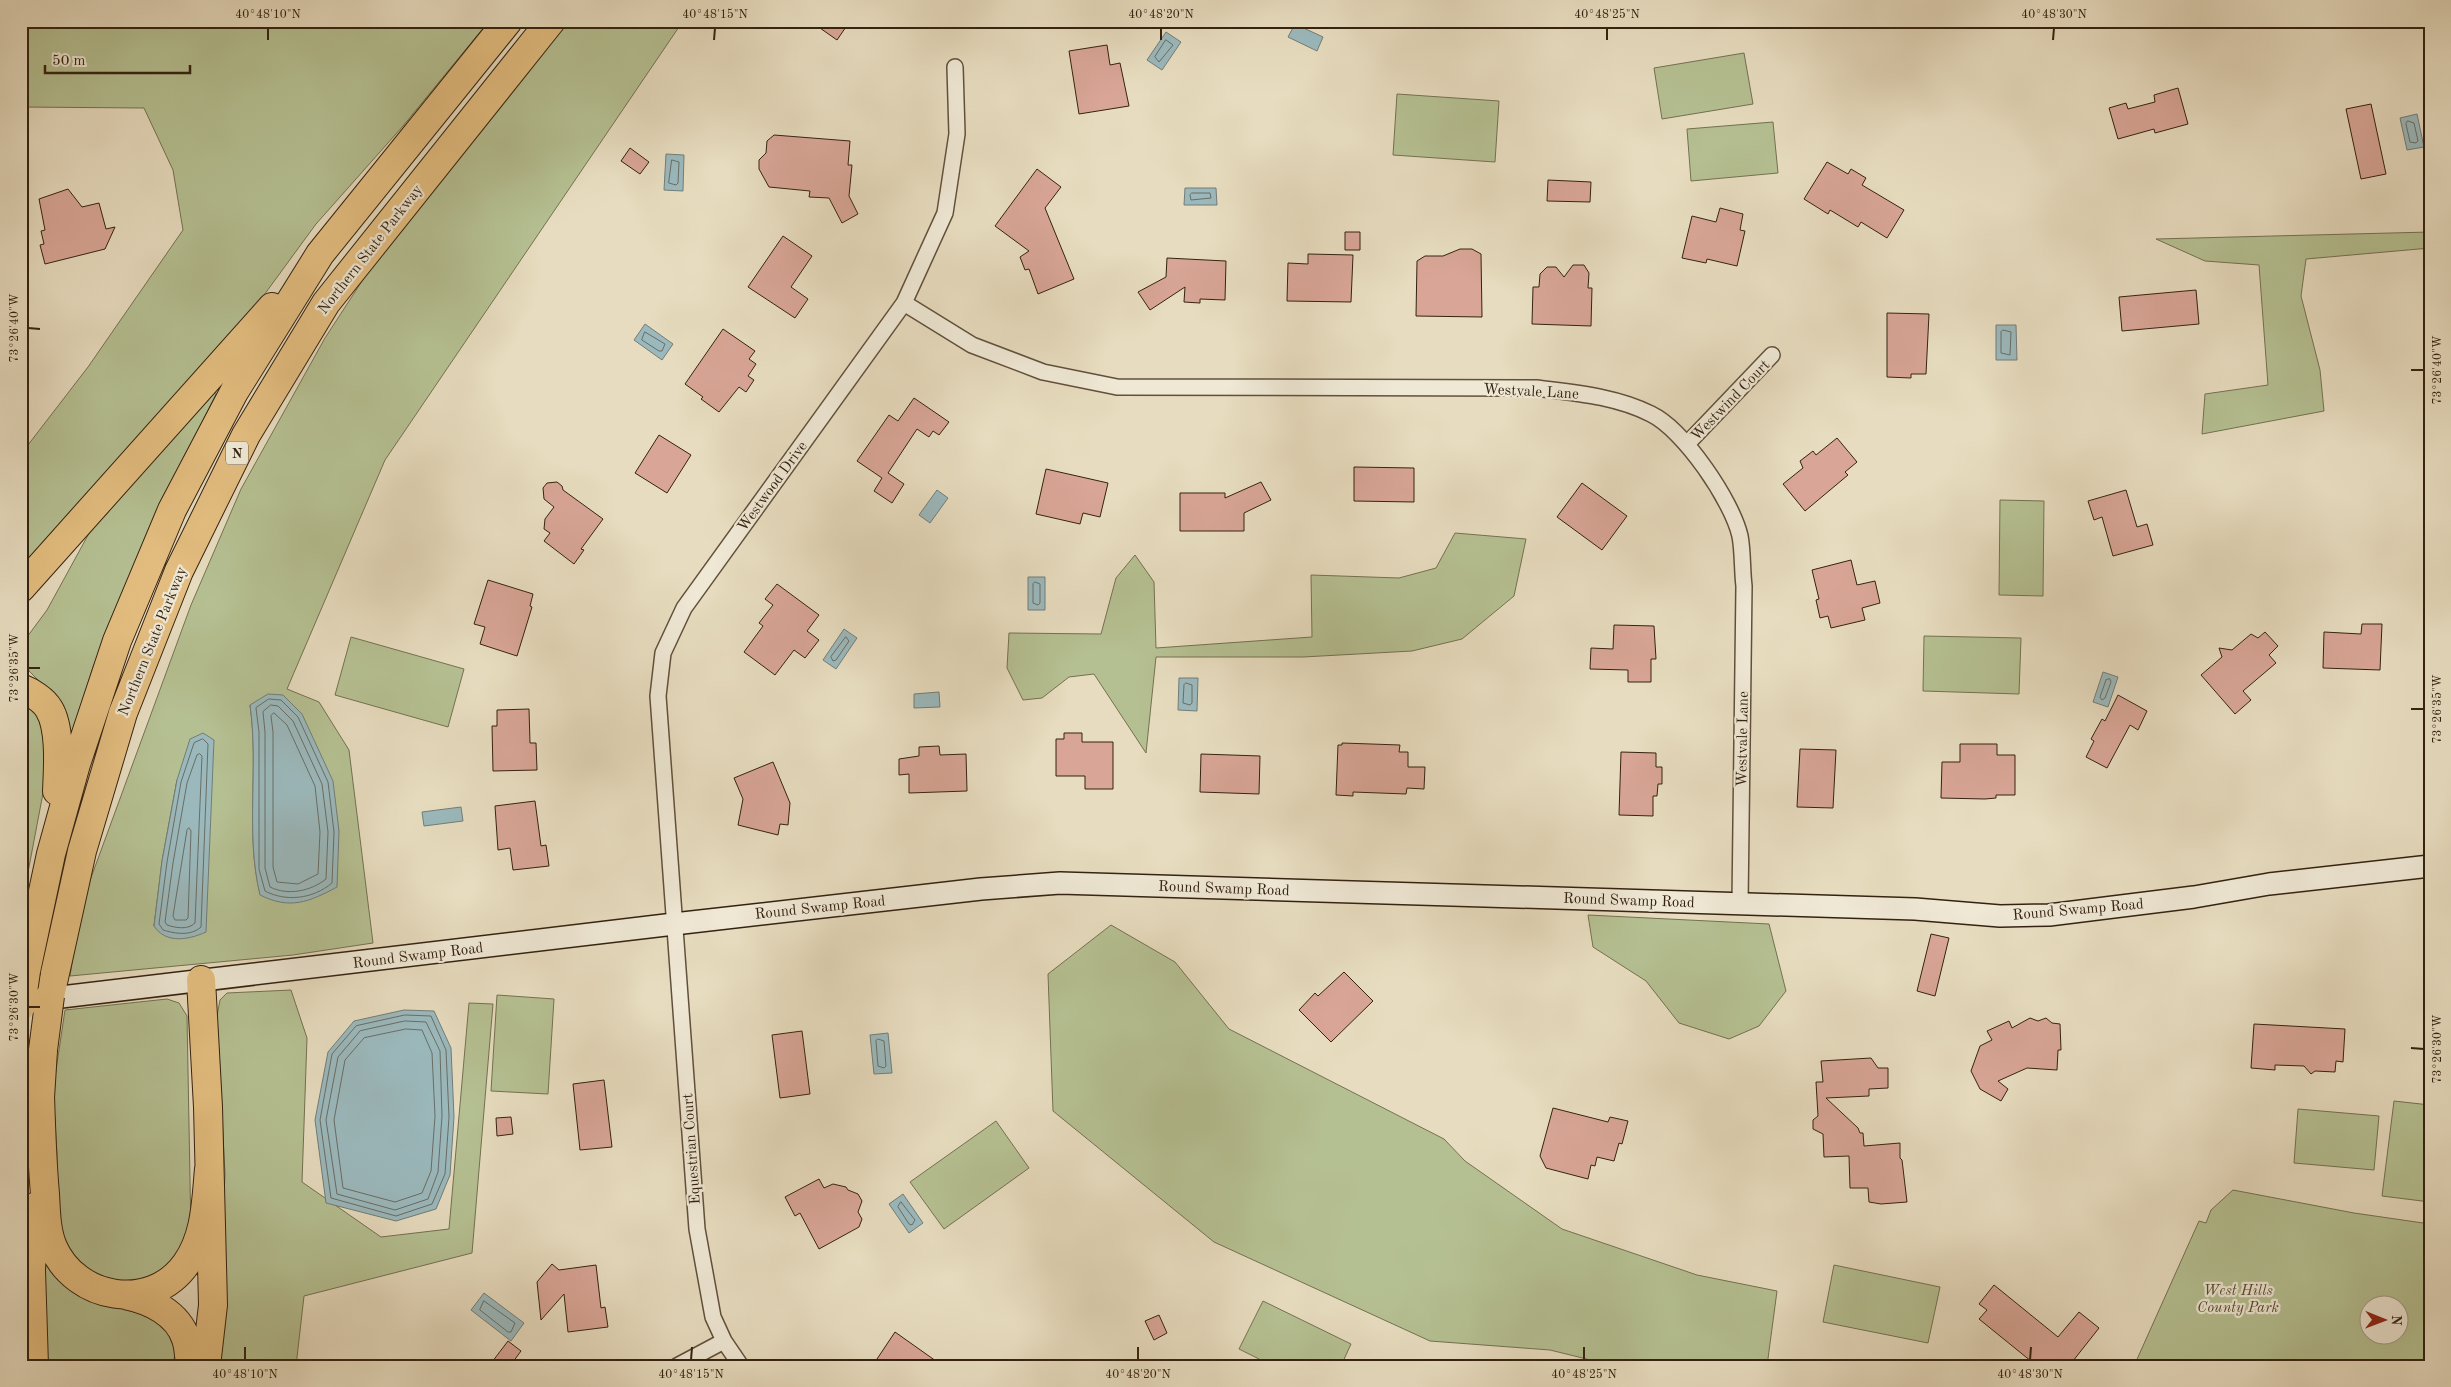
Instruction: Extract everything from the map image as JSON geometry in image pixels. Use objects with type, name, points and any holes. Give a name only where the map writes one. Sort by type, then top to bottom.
[{"type":"highway","name":"Northern State Parkway","points":[[21,1004],[50,854],[76,764],[117,641],[172,510],[234,392],[320,254],[508,21]]},
{"type":"highway","name":"Northern State Parkway","points":[[34,1366],[31,1270],[43,1050],[58,956],[82,851],[123,713],[179,570],[246,436],[326,303],[551,21]]},
{"type":"highway","points":[[21,588],[320,254]]},
{"type":"highway","points":[[21,688],[31,692],[50,709],[59,744],[57,798],[50,854]]},
{"type":"highway","points":[[201,980],[208,1106],[213,1305],[206,1366]]},
{"type":"highway","points":[[40,1095],[46,1205],[52,1245],[70,1274],[84,1284],[99,1291],[141,1298],[156,1305],[174,1318],[186,1338],[190,1366]]},
{"type":"highway","points":[[124,1295],[151,1290],[165,1284],[186,1264],[201,1233],[209,1169]]},
{"type":"street","name":"Westwood Drive","points":[[674,924],[658,696],[663,653],[684,608],[904,303],[945,212],[957,134],[955,67]]},
{"type":"street","name":"Westvale Lane","points":[[904,303],[972,345],[1043,372],[1117,387],[1536,388],[1596,395],[1652,415],[1687,444],[1722,494],[1740,536],[1744,586],[1740,904]]},
{"type":"street","name":"Westwind Court","points":[[1687,444],[1772,355]]},
{"type":"street","name":"Round Swamp Road","points":[[21,1004],[201,980],[674,924],[981,889],[1060,883],[1915,909],[2000,916],[2049,915],[2269,884],[2430,866]]},
{"type":"street","name":"Equestrian Court","points":[[674,924],[697,1229],[714,1317],[724,1341],[741,1366]]},
{"type":"street","points":[[677,1366],[724,1341]]},
{"type":"green space","points":[[21,21],[489,21],[403,126],[316,224],[256,306],[21,575],[21,454],[88,367],[183,230],[173,170],[144,108],[21,107]]},
{"type":"green space","points":[[568,21],[683,21],[385,460],[287,689],[319,702],[349,750],[373,943],[293,955],[70,976],[81,905],[191,605],[241,489],[325,338],[390,238]],"holes":[[[250,705],[339,831],[260,894],[253,847],[253,752]],[[177,780],[154,926],[162,861]]]},
{"type":"green space","points":[[1744,53],[1753,104],[1662,119],[1654,68]]},
{"type":"green space","points":[[1397,94],[1499,101],[1495,162],[1393,155]]},
{"type":"green space","points":[[1773,122],[1778,173],[1691,181],[1687,129]]},
{"type":"green space","points":[[2430,232],[2430,248],[2306,259],[2301,296],[2320,370],[2324,411],[2202,434],[2205,394],[2268,385],[2259,265],[2205,261],[2156,239]]},
{"type":"green space","points":[[215,388],[216,394],[156,516],[93,667],[70,741],[42,684],[29,671],[24,653],[27,637],[47,610],[104,506]]},
{"type":"green space","points":[[2000,500],[2044,501],[2043,596],[1999,595]]},
{"type":"green space","points":[[1455,533],[1526,539],[1514,596],[1462,639],[1412,651],[1303,657],[1156,657],[1146,753],[1094,674],[1069,677],[1042,698],[1023,700],[1007,668],[1009,633],[1101,634],[1116,578],[1135,555],[1154,582],[1156,648],[1312,637],[1311,575],[1399,578],[1436,568]]},
{"type":"green space","points":[[1924,636],[2021,638],[2019,694],[1923,691]]},
{"type":"green space","points":[[351,637],[464,669],[448,727],[335,695]]},
{"type":"green space","points":[[21,701],[42,719],[52,746],[21,909]]},
{"type":"green space","points":[[1588,915],[1769,924],[1786,991],[1759,1026],[1729,1039],[1679,1023],[1646,981],[1593,947]]},
{"type":"green space","points":[[1111,925],[1175,962],[1229,1029],[1444,1139],[1465,1161],[1562,1229],[1697,1275],[1777,1291],[1767,1366],[1615,1366],[1550,1350],[1430,1341],[1214,1242],[1053,1111],[1048,974]]},
{"type":"green space","points":[[291,990],[307,1038],[302,1182],[381,1237],[449,1229],[469,1003],[493,1004],[472,1253],[304,1296],[296,1366],[216,1366],[225,1174],[217,1016],[220,1000],[227,993]]},
{"type":"green space","points":[[497,995],[554,999],[548,1094],[491,1091]]},
{"type":"green space","points":[[167,999],[179,1003],[187,1016],[191,1235],[176,1266],[139,1288],[105,1286],[61,1244],[56,1210],[57,1154],[53,1090],[65,1010]]},
{"type":"green space","points":[[2394,1101],[2430,1105],[2430,1202],[2382,1196]]},
{"type":"green space","points":[[2298,1109],[2379,1116],[2374,1170],[2294,1163]]},
{"type":"green space","points":[[996,1121],[1029,1168],[944,1229],[910,1182]]},
{"type":"green space","name":"West Hills County Park","points":[[2233,1190],[2354,1213],[2430,1224],[2430,1366],[2134,1366],[2199,1221],[2206,1223],[2211,1210]]},
{"type":"green space","points":[[44,1261],[51,1261],[137,1306],[170,1332],[176,1347],[173,1366],[46,1366]]},
{"type":"green space","points":[[1834,1265],[1940,1287],[1928,1343],[1823,1322]]},
{"type":"green space","points":[[1263,1301],[1351,1344],[1341,1366],[1273,1366],[1239,1349]]},
{"type":"water","points":[[1295,24],[1323,37],[1317,51],[1288,37]]},
{"type":"water","points":[[1166,32],[1181,42],[1162,70],[1147,60]]},
{"type":"water","points":[[2417,114],[2424,147],[2407,150],[2400,118]]},
{"type":"water","points":[[666,154],[684,155],[683,191],[664,190]]},
{"type":"water","points":[[1185,188],[1216,188],[1217,205],[1184,205]]},
{"type":"water","points":[[645,324],[673,344],[662,360],[634,340]]},
{"type":"water","points":[[1996,325],[2016,325],[2017,360],[1996,360]]},
{"type":"water","points":[[937,490],[948,498],[930,523],[919,515]]},
{"type":"water","points":[[1028,577],[1045,577],[1045,610],[1028,610]]},
{"type":"water","points":[[844,629],[857,638],[836,669],[823,660]]},
{"type":"water","points":[[2103,672],[2118,677],[2108,707],[2093,702]]},
{"type":"water","points":[[1179,678],[1198,678],[1197,711],[1178,710]]},
{"type":"water","points":[[939,692],[940,707],[914,708],[914,694]]},
{"type":"water","points":[[268,694],[283,695],[302,714],[333,781],[339,831],[337,887],[317,897],[299,902],[281,902],[260,895],[256,871],[253,848],[253,752],[250,705]]},
{"type":"water","points":[[203,733],[214,740],[206,932],[178,939],[165,936],[154,926],[162,861],[177,780],[190,739]]},
{"type":"water","points":[[461,807],[463,821],[424,826],[422,812]]},
{"type":"water","points":[[404,1010],[434,1011],[451,1048],[454,1117],[450,1175],[436,1209],[396,1221],[326,1203],[315,1120],[328,1052],[354,1021]]},
{"type":"water","points":[[888,1033],[892,1073],[874,1074],[870,1035]]},
{"type":"water","points":[[903,1194],[923,1223],[909,1233],[889,1204]]},
{"type":"water","points":[[484,1293],[524,1323],[511,1341],[471,1310]]},
{"type":"building","points":[[810,21],[850,21],[837,40]]},
{"type":"building","points":[[1107,45],[1110,65],[1120,63],[1129,106],[1079,114],[1069,51]]},
{"type":"building","points":[[2178,88],[2188,124],[2155,133],[2154,129],[2118,139],[2109,108],[2126,103],[2128,109],[2155,102],[2154,95]]},
{"type":"building","points":[[2371,104],[2386,174],[2361,179],[2346,109]]},
{"type":"building","points":[[774,135],[850,141],[848,165],[852,165],[849,196],[858,214],[842,223],[829,198],[809,197],[810,191],[769,187],[759,169],[759,160],[766,153],[767,141]]},
{"type":"building","points":[[630,148],[649,162],[640,174],[621,161]]},
{"type":"building","points":[[1827,162],[1848,174],[1851,169],[1866,178],[1862,185],[1904,210],[1887,238],[1861,222],[1858,227],[1830,210],[1828,214],[1804,199]]},
{"type":"building","points":[[1037,169],[1061,187],[1045,208],[1074,279],[1038,294],[1029,269],[1025,270],[1020,257],[1029,251],[995,226]]},
{"type":"building","points":[[1548,180],[1591,182],[1590,202],[1547,201]]},
{"type":"building","points":[[68,189],[82,207],[99,203],[106,229],[115,227],[105,249],[45,264],[40,245],[44,244],[41,231],[45,230],[39,199]]},
{"type":"building","points":[[1720,208],[1743,214],[1740,230],[1745,231],[1737,266],[1707,259],[1706,263],[1682,258],[1692,216],[1716,222]]},
{"type":"building","points":[[1345,232],[1360,232],[1360,250],[1345,250]]},
{"type":"building","points":[[783,236],[812,256],[791,287],[808,299],[795,318],[748,287]]},
{"type":"building","points":[[1460,249],[1472,249],[1481,254],[1482,317],[1416,316],[1417,261],[1425,256],[1443,256]]},
{"type":"building","points":[[1308,254],[1353,255],[1351,302],[1287,301],[1288,263],[1308,264]]},
{"type":"building","points":[[1167,258],[1226,261],[1225,300],[1200,299],[1200,303],[1184,302],[1185,287],[1150,310],[1138,292],[1166,277]]},
{"type":"building","points":[[1573,265],[1584,265],[1589,273],[1588,288],[1592,288],[1591,326],[1532,324],[1533,287],[1539,287],[1540,274],[1547,267],[1556,267],[1564,277]]},
{"type":"building","points":[[2196,290],[2199,324],[2122,331],[2119,297]]},
{"type":"building","points":[[1887,313],[1929,314],[1926,374],[1911,374],[1911,378],[1887,377]]},
{"type":"building","points":[[723,329],[755,351],[749,359],[756,364],[748,376],[754,380],[746,392],[739,387],[719,412],[685,384]]},
{"type":"building","points":[[914,398],[949,422],[939,435],[933,431],[929,437],[917,429],[888,473],[904,484],[892,503],[874,491],[882,478],[857,461],[889,415],[898,421]]},
{"type":"building","points":[[659,435],[691,455],[667,493],[635,473]]},
{"type":"building","points":[[1837,438],[1857,462],[1845,472],[1848,475],[1805,511],[1783,484],[1803,468],[1800,461],[1813,451],[1816,455]]},
{"type":"building","points":[[1354,467],[1414,468],[1414,502],[1354,501]]},
{"type":"building","points":[[1046,469],[1108,483],[1100,517],[1083,513],[1080,524],[1036,514]]},
{"type":"building","points":[[557,482],[562,486],[563,490],[603,519],[581,549],[584,550],[574,564],[544,541],[550,533],[544,529],[545,519],[554,507],[544,499],[543,488],[547,483]]},
{"type":"building","points":[[1261,482],[1271,500],[1244,513],[1244,531],[1180,531],[1180,493],[1225,493],[1225,498]]},
{"type":"building","points":[[1582,483],[1627,516],[1602,550],[1557,517]]},
{"type":"building","points":[[2126,490],[2137,527],[2147,524],[2153,545],[2113,556],[2102,517],[2094,520],[2088,501]]},
{"type":"building","points":[[1851,560],[1857,585],[1875,581],[1880,603],[1862,608],[1865,620],[1831,628],[1828,616],[1820,618],[1816,600],[1819,599],[1812,570]]},
{"type":"building","points":[[488,580],[533,594],[530,606],[532,607],[517,656],[480,644],[485,627],[474,624]]},
{"type":"building","points":[[777,584],[819,615],[807,631],[819,640],[805,658],[794,650],[775,675],[744,652],[763,626],[759,623],[773,605],[765,599]]},
{"type":"building","points":[[2362,624],[2382,624],[2380,670],[2323,668],[2324,632],[2361,634]]},
{"type":"building","points":[[1614,625],[1654,626],[1656,659],[1651,659],[1651,682],[1628,682],[1628,670],[1590,669],[1591,648],[1613,649]]},
{"type":"building","points":[[2265,632],[2278,646],[2269,655],[2276,663],[2243,691],[2251,700],[2235,714],[2201,675],[2222,657],[2219,648],[2232,650],[2251,634],[2258,638]]},
{"type":"building","points":[[2118,695],[2147,711],[2138,730],[2130,725],[2107,768],[2086,757],[2094,741],[2091,739],[2102,719],[2105,721]]},
{"type":"building","points":[[529,709],[530,743],[536,743],[537,770],[493,771],[492,726],[497,726],[497,710]]},
{"type":"building","points":[[1064,733],[1082,733],[1082,742],[1113,742],[1113,789],[1085,789],[1085,776],[1056,776],[1056,739],[1064,739]]},
{"type":"building","points":[[1342,743],[1400,745],[1399,752],[1408,752],[1408,767],[1425,767],[1424,789],[1407,788],[1406,794],[1353,792],[1353,796],[1336,795],[1338,745],[1342,745]]},
{"type":"building","points":[[1960,744],[1997,744],[1997,755],[2015,755],[2015,795],[1996,795],[1996,798],[1985,799],[1941,798],[1942,762],[1960,762]]},
{"type":"building","points":[[939,746],[940,755],[966,754],[967,791],[909,793],[909,774],[899,775],[899,759],[919,756],[919,747]]},
{"type":"building","points":[[1800,749],[1836,750],[1833,808],[1797,807]]},
{"type":"building","points":[[1621,752],[1656,753],[1656,767],[1662,767],[1662,784],[1658,784],[1657,796],[1653,796],[1653,816],[1619,815]]},
{"type":"building","points":[[1201,754],[1260,756],[1259,794],[1200,792]]},
{"type":"building","points":[[773,762],[790,803],[788,825],[780,824],[778,835],[738,825],[743,799],[734,778]]},
{"type":"building","points":[[535,801],[541,846],[546,845],[549,866],[513,870],[510,848],[498,850],[495,806]]},
{"type":"building","points":[[1931,934],[1949,938],[1935,996],[1917,991]]},
{"type":"building","points":[[1344,972],[1373,1001],[1331,1042],[1299,1010],[1315,993],[1318,996]]},
{"type":"building","points":[[2030,1018],[2038,1021],[2046,1018],[2052,1023],[2060,1024],[2061,1050],[2058,1050],[2057,1070],[2027,1068],[1998,1081],[2008,1089],[2001,1101],[1980,1089],[1971,1071],[1980,1046],[1992,1040],[1987,1031],[2009,1021],[2012,1028]]},
{"type":"building","points":[[2254,1024],[2345,1029],[2343,1062],[2336,1061],[2335,1072],[2315,1071],[2311,1074],[2304,1066],[2275,1065],[2275,1070],[2251,1068]]},
{"type":"building","points":[[802,1031],[810,1094],[780,1098],[772,1035]]},
{"type":"building","points":[[1871,1058],[1878,1068],[1888,1068],[1888,1088],[1869,1089],[1869,1096],[1826,1098],[1858,1128],[1860,1133],[1863,1133],[1864,1146],[1900,1143],[1900,1158],[1902,1160],[1907,1202],[1881,1204],[1869,1202],[1868,1188],[1850,1188],[1849,1156],[1824,1157],[1823,1134],[1813,1129],[1813,1120],[1818,1116],[1816,1082],[1823,1082],[1821,1061]]},
{"type":"building","points":[[604,1080],[612,1147],[580,1150],[573,1084]]},
{"type":"building","points":[[1553,1108],[1608,1122],[1610,1117],[1628,1121],[1622,1144],[1619,1143],[1614,1161],[1597,1157],[1595,1166],[1591,1165],[1588,1179],[1546,1168],[1540,1156]]},
{"type":"building","points":[[511,1117],[513,1134],[497,1136],[496,1118]]},
{"type":"building","points":[[819,1179],[824,1188],[833,1184],[846,1187],[848,1190],[858,1194],[862,1201],[858,1212],[862,1219],[859,1227],[819,1249],[800,1213],[795,1216],[785,1197]]},
{"type":"building","points":[[552,1264],[559,1270],[596,1265],[601,1308],[605,1307],[608,1327],[568,1332],[564,1294],[541,1320],[537,1282]]},
{"type":"building","points":[[1994,1285],[2058,1337],[2079,1312],[2099,1328],[2069,1366],[2037,1366],[1979,1319],[1987,1310],[1979,1304]]},
{"type":"building","points":[[1159,1315],[1167,1333],[1154,1340],[1145,1321]]},
{"type":"building","points":[[895,1332],[943,1366],[888,1366],[877,1359]]},
{"type":"building","points":[[508,1341],[521,1351],[510,1366],[489,1366]]}]
